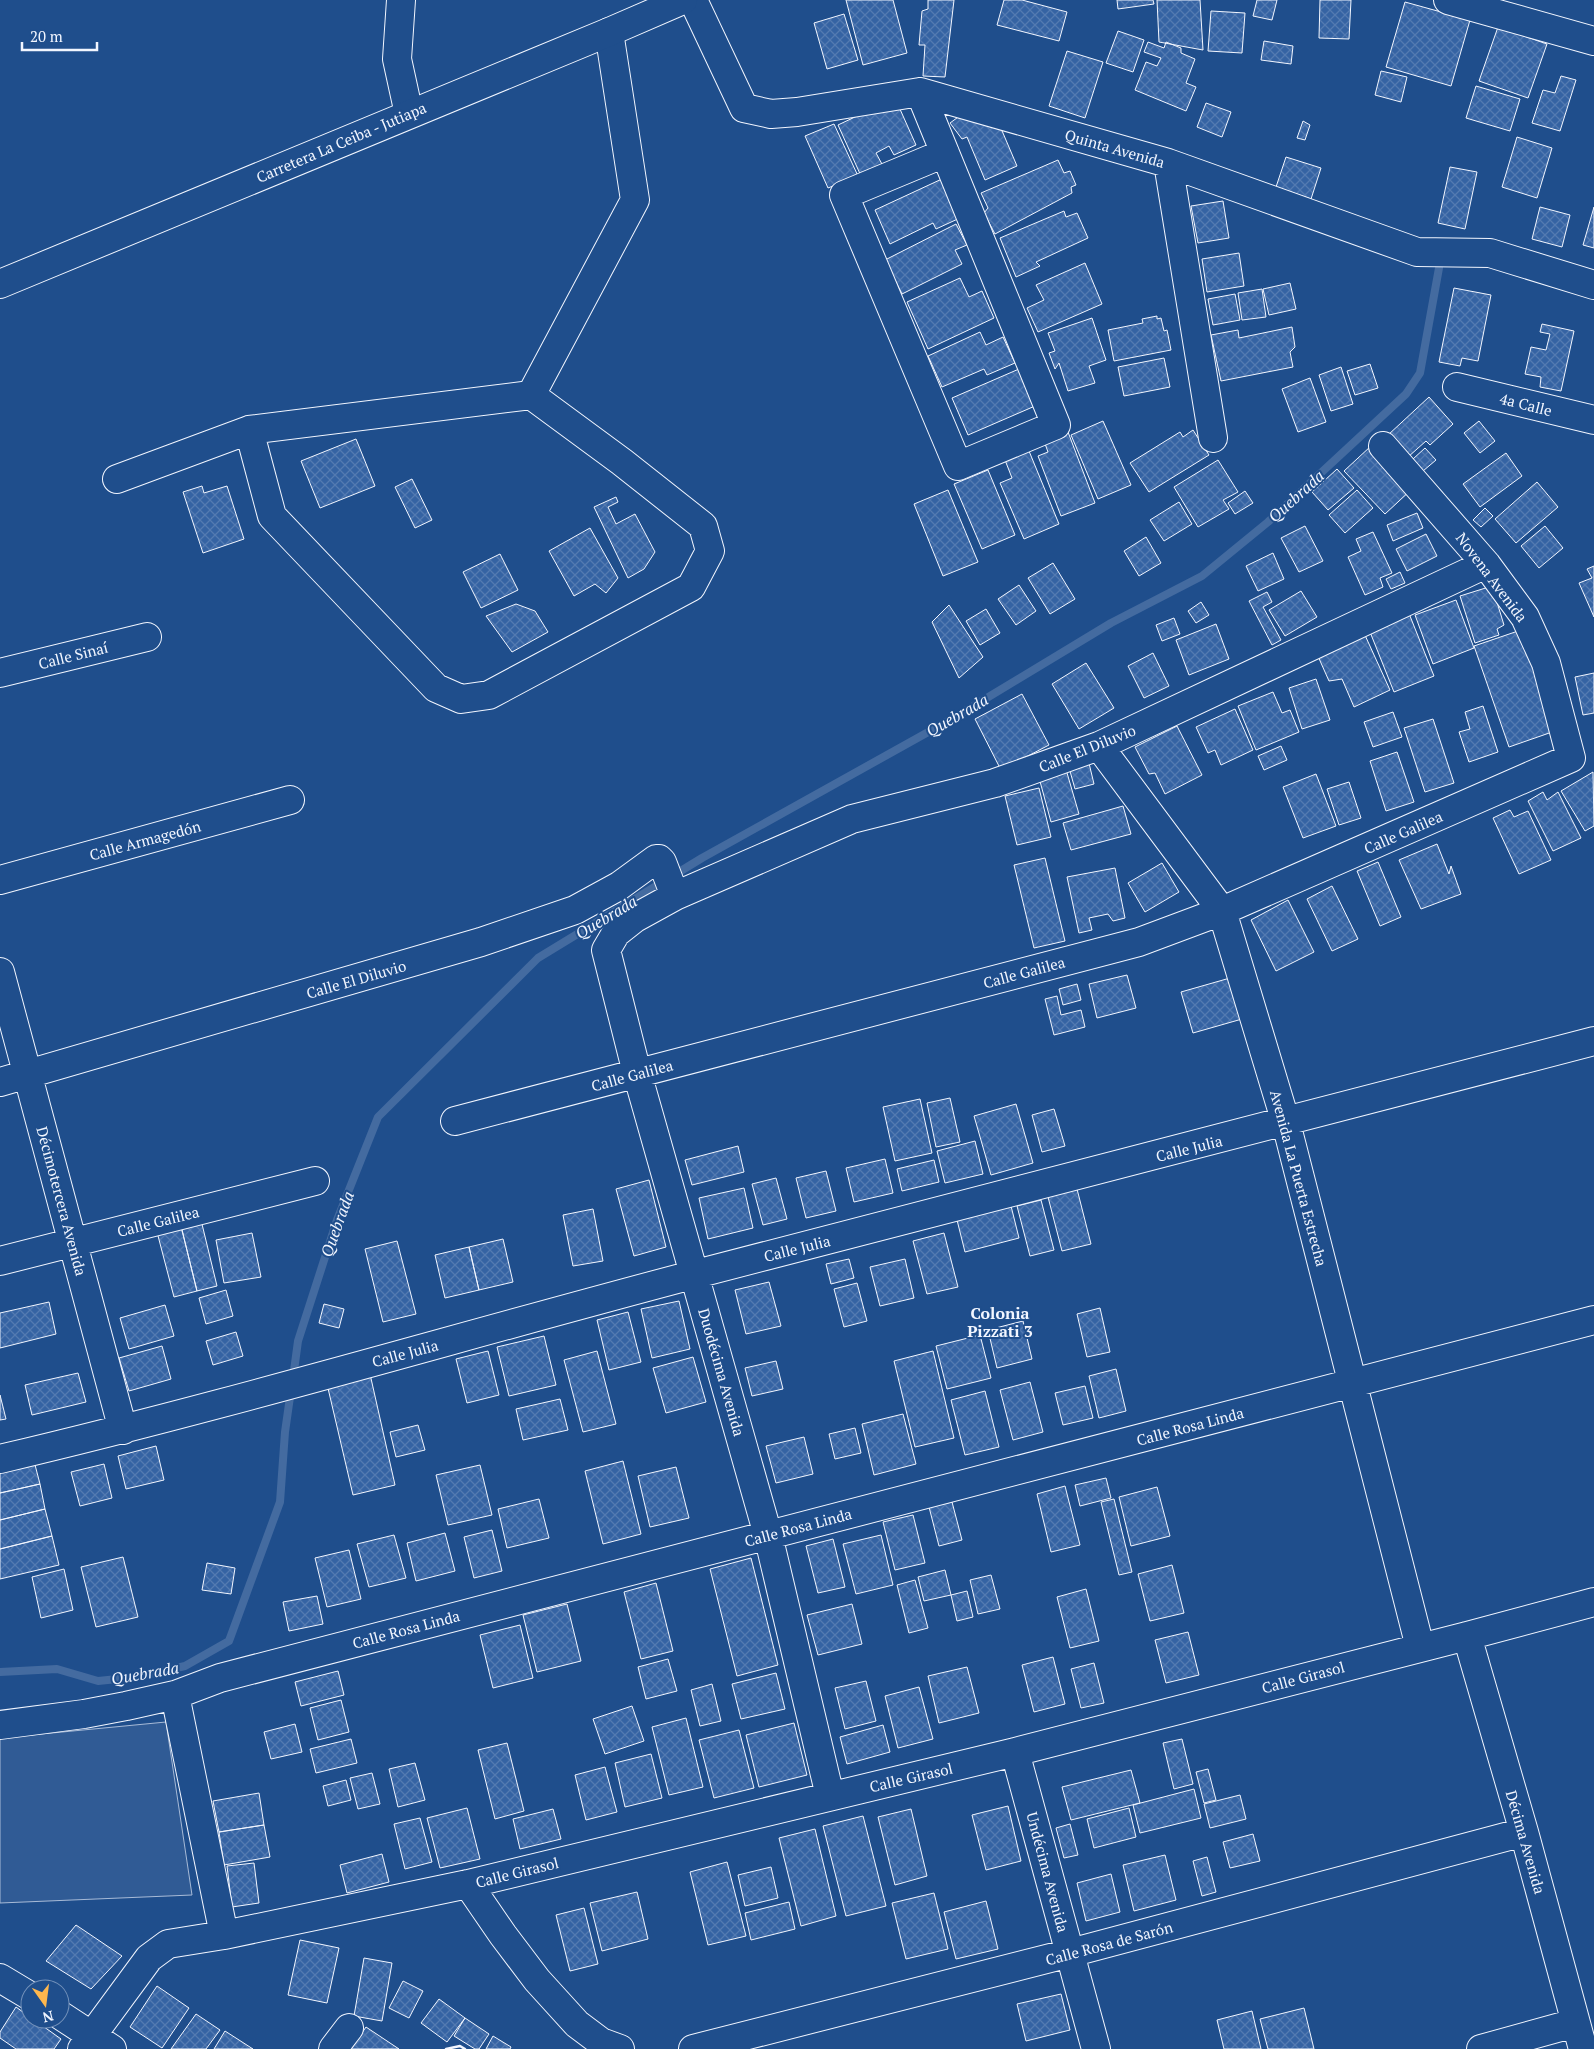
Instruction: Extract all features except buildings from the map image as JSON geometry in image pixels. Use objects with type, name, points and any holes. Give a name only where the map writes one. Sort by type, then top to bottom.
[{"type":"street","points":[[401,0],[397,59],[409,114]]},
{"type":"street","name":"Carretera La Ceiba - Jutiapa","points":[[0,284],[683,0]]},
{"type":"street","name":"Quinta Avenida","points":[[683,0],[744,108],[771,114],[797,112],[920,92],[1168,163],[1417,252],[1490,253],[1594,285]]},
{"type":"street","points":[[1448,0],[1594,41]]},
{"type":"street","points":[[531,395],[635,200],[609,32]]},
{"type":"street","points":[[920,92],[945,152],[1056,425],[958,466],[844,195],[945,152]]},
{"type":"street","points":[[1168,163],[1213,438]]},
{"type":"street","name":"4a Calle","points":[[1457,387],[1594,420]]},
{"type":"street","points":[[117,479],[249,430],[531,395],[622,462],[702,526],[710,551],[691,587],[489,694],[461,699],[436,688],[272,516],[249,430]]},
{"type":"street","name":"Novena Avenida","points":[[1383,446],[1486,564],[1525,616],[1546,663],[1571,758]]},
{"type":"street","name":"Calle El Diluvio","points":[[606,950],[616,933],[674,892],[852,819],[995,783],[1099,746],[1486,564]]},
{"type":"street","name":"Calle Sinaí","points":[[0,673],[147,637]]},
{"type":"street","name":"Avenida La Puerta Estrecha","points":[[1099,746],[1222,911],[1286,1123],[1420,1647]]},
{"type":"street","name":"Calle Galilea","points":[[455,1122],[1139,942],[1222,911],[1571,758]]},
{"type":"street","name":"Calle Armagedón","points":[[0,880],[290,800]]},
{"type":"street","name":"Calle El Diluvio","points":[[0,1082],[481,942],[575,910],[619,886],[659,858],[674,892]]},
{"type":"street","name":"Duodécima Avenida","points":[[606,950],[638,1073],[768,1535],[830,1796]]},
{"type":"street","name":"Décimotercera Avenida","points":[[0,972],[123,1430]]},
{"type":"street","name":"Calle Julia","points":[[0,1459],[123,1430],[695,1274],[1286,1123],[1594,1041]]},
{"type":"street","name":"Calle Galilea","points":[[0,1261],[315,1181]]},
{"type":"street","name":"Calle Rosa Linda","points":[[0,1725],[84,1714],[175,1695],[220,1678],[1594,1320]]},
{"type":"street","name":"Calle Girasol","points":[[96,2044],[149,1958],[168,1944],[224,1935],[468,1884],[1015,1752],[1594,1602]]},
{"type":"street","name":"Décima Avenida","points":[[1467,1636],[1524,1832],[1583,2049]]},
{"type":"street","points":[[175,1695],[224,1935]]},
{"type":"street","name":"Undécima Avenida","points":[[1015,1752],[1096,2049]]},
{"type":"street","name":"Calle Rosa de Sarón","points":[[693,2049],[1070,1953],[1524,1832]]},
{"type":"street","points":[[468,1884],[520,1957],[577,2024],[601,2042],[620,2049]]},
{"type":"street","points":[[0,1978],[20,1990]]},
{"type":"street","points":[[70,2023],[96,2044]]},
{"type":"street","points":[[1481,2049],[1575,2023]]},
{"type":"shaded area","points":[[166,1722],[192,1895],[0,1903],[0,1738]]},
{"type":"waterway","name":"Quebrada","points":[[293,1378],[298,1341],[337,1220],[378,1117],[538,958],[702,858],[957,716],[1111,623],[1202,576],[1268,522],[1406,394],[1420,373],[1439,268]]},
{"type":"waterway","name":"Quebrada","points":[[0,1672],[57,1669],[98,1681],[137,1677],[185,1666],[229,1641],[280,1502],[285,1432],[291,1390]]},
{"type":"wall","points":[[446,2049],[460,2046],[465,2049]]},
{"type":"district","name":"Colonia Pizzati 3","points":[[1000,1322]]}]
